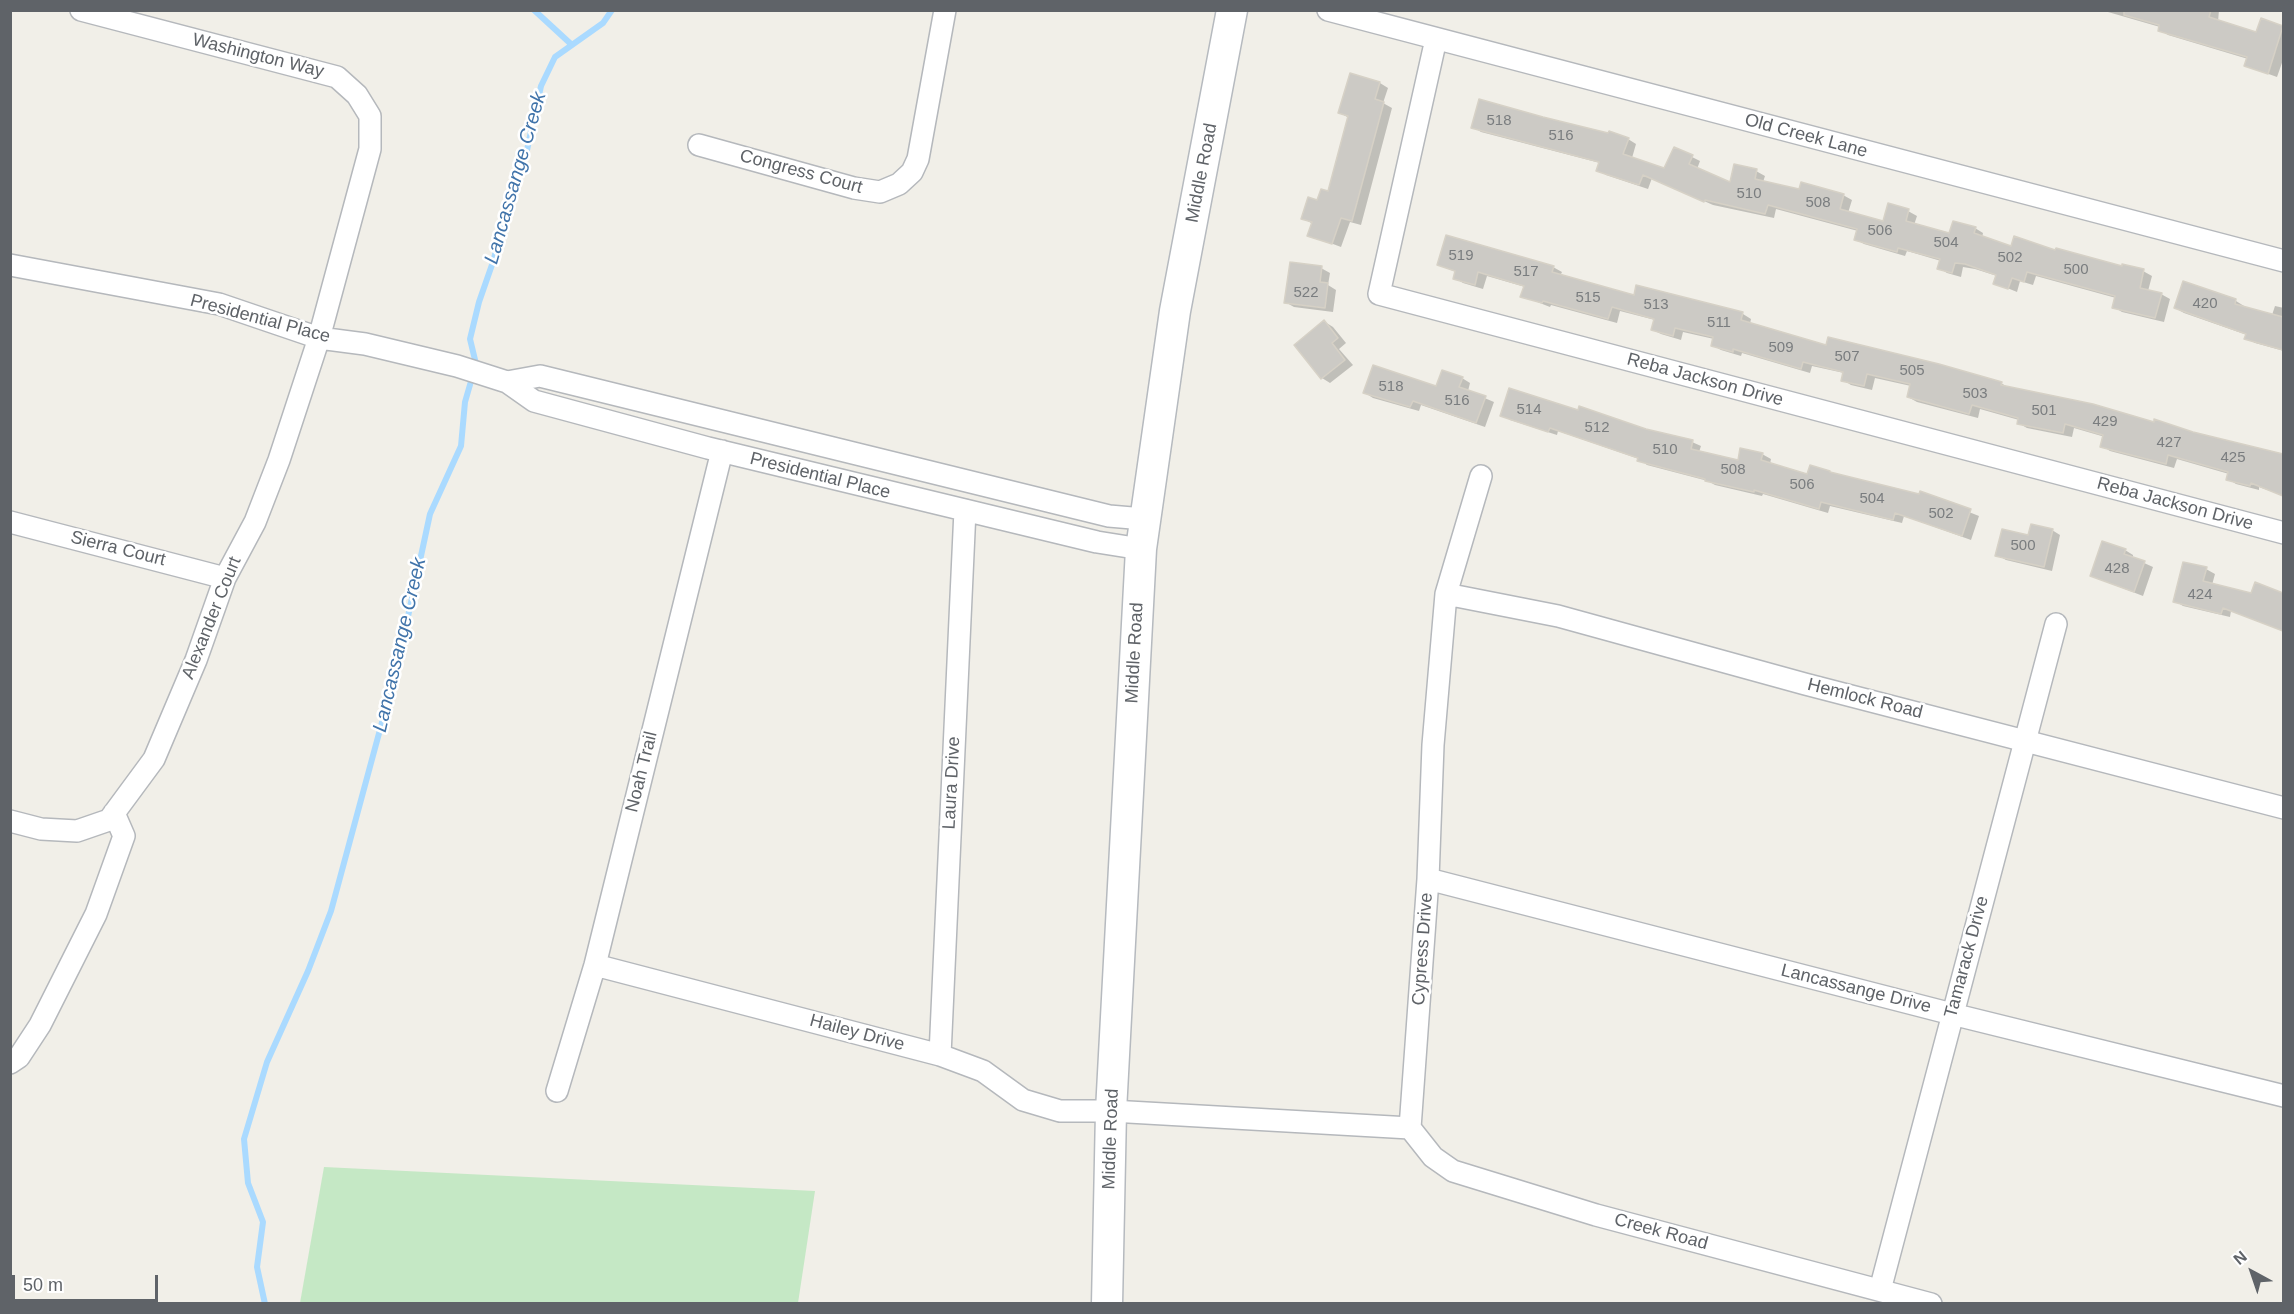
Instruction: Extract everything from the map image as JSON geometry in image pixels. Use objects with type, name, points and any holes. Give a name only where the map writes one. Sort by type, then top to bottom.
[{"type":"main road","name":"Middle Road","points":[[1107,1304],[1111,1111],[1141,549],[1175,311],[1232,10]]},
{"type":"street","name":"Washington Way","points":[[81,10],[337,77],[357,95],[370,116],[370,149],[319,338]]},
{"type":"street","name":"Congress Court","points":[[699,145],[854,188],[880,192],[899,184],[912,172],[918,159],[945,10]]},
{"type":"street","name":"Old Creek Lane","points":[[1328,10],[2283,261]]},
{"type":"street","name":"Reba Jackson Drive","points":[[1436,39],[1379,294],[2283,532]]},
{"type":"street","name":"Presidential Place","points":[[10,265],[219,304],[319,338],[365,344],[456,366],[497,379],[534,401],[722,451],[1097,542],[1141,549]]},
{"type":"street","name":"Alexander Court","points":[[112,816],[154,759],[196,660],[225,578],[259,512],[279,460],[319,338]]},
{"type":"street","name":"Presidential Place","points":[[497,379],[540,376],[1109,516],[1144,519]]},
{"type":"street","name":"Noah Trail","points":[[557,1091],[595,965],[722,451]]},
{"type":"street","name":"Cypress Drive","points":[[1410,1128],[1428,879],[1433,745],[1446,594],[1481,476]]},
{"type":"street","name":"Laura Drive","points":[[940,1055],[965,510]]},
{"type":"street","name":"Sierra Court","points":[[10,522],[225,578]]},
{"type":"street","name":"Hemlock Road","points":[[1446,594],[1558,616],[1794,681],[2283,808]]},
{"type":"street","name":"Tamarack Drive","points":[[1880,1290],[2056,624]]},
{"type":"street","points":[[10,821],[40,829],[77,831],[112,816],[124,836],[96,914],[40,1024],[19,1057],[10,1063]]},
{"type":"street","name":"Lancassange Drive","points":[[1428,879],[1952,1014],[2283,1096]]},
{"type":"street","name":"Hailey Drive","points":[[595,965],[940,1055],[983,1071],[1023,1100],[1060,1111],[1111,1111]]},
{"type":"street","points":[[1111,1111],[1410,1128]]},
{"type":"street","name":"Creek Road","points":[[1410,1128],[1433,1156],[1453,1171],[1596,1215],[1931,1304]]},
{"type":"green space","points":[[324,1167],[815,1191],[798,1303],[300,1303]]},
{"type":"building","points":[[2124,10],[2211,10],[2209,17],[2256,32],[2261,18],[2283,26],[2268,74],[2244,66],[2247,57],[2158,31],[2159,25],[2124,15]]},
{"type":"building","points":[[1350,73],[1380,82],[1375,99],[1384,102],[1352,221],[1341,218],[1332,244],[1307,236],[1312,222],[1301,219],[1308,197],[1317,200],[1321,189],[1328,191],[1348,116],[1338,113]]},
{"type":"building","points":[[1479,99],[1629,138],[1623,154],[1664,168],[1674,147],[1693,155],[1689,164],[1730,182],[1734,164],[1757,169],[1755,179],[1799,189],[1801,182],[1844,194],[1840,209],[1883,221],[1888,203],[1909,209],[1906,221],[1949,233],[1953,221],[1976,227],[1974,233],[2011,246],[2014,236],[2055,250],[2056,248],[2122,266],[2122,264],[2144,269],[2140,288],[2162,293],[2155,318],[2112,308],[2115,296],[2027,272],[2024,282],[2012,278],[2008,289],[1993,284],[1996,275],[1965,264],[1955,263],[1952,273],[1937,269],[1940,259],[1898,248],[1897,252],[1854,240],[1857,229],[1768,205],[1765,214],[1705,200],[1704,202],[1643,175],[1639,185],[1596,171],[1599,162],[1471,128]]},
{"type":"building","points":[[1446,235],[1554,266],[1552,272],[1634,295],[1636,285],[1743,312],[1741,320],[1826,345],[1828,337],[1939,364],[2002,382],[2001,385],[2093,404],[2154,422],[2154,419],[2193,432],[2283,454],[2283,496],[2251,483],[2250,486],[2226,480],[2228,472],[2168,455],[2166,464],[2100,447],[2103,435],[2065,424],[2063,433],[2017,424],[2018,418],[1972,405],[1969,414],[1907,397],[1910,384],[1867,374],[1864,386],[1841,381],[1843,372],[1803,362],[1801,369],[1733,349],[1733,352],[1711,346],[1713,337],[1675,328],[1673,336],[1651,330],[1654,319],[1612,307],[1608,319],[1520,297],[1524,286],[1478,272],[1475,285],[1453,279],[1455,271],[1437,265]]},
{"type":"building","points":[[1290,262],[1322,266],[1320,282],[1328,283],[1325,308],[1284,303]]},
{"type":"building","points":[[2183,281],[2236,299],[2235,304],[2283,317],[2283,350],[2244,339],[2246,334],[2174,308]]},
{"type":"building","points":[[1324,320],[1338,338],[1332,343],[1345,360],[1321,379],[1294,345]]},
{"type":"building","points":[[1373,365],[1436,386],[1442,370],[1463,377],[1459,387],[1486,396],[1476,423],[1413,401],[1410,407],[1363,393]]},
{"type":"building","points":[[1509,388],[1578,410],[1579,406],[1646,429],[1693,440],[1691,449],[1738,460],[1740,448],[1763,453],[1761,460],[1807,474],[1810,465],[1919,494],[1920,491],[1971,509],[1962,536],[1895,513],[1893,520],[1821,502],[1819,509],[1754,490],[1754,492],[1705,481],[1705,479],[1637,461],[1638,458],[1550,428],[1548,432],[1500,416]]},
{"type":"building","points":[[2031,524],[2053,529],[2044,567],[1995,556],[2002,529],[2028,535]]},
{"type":"building","points":[[2102,541],[2126,549],[2124,554],[2145,561],[2134,592],[2090,576]]},
{"type":"building","points":[[2183,562],[2207,567],[2203,581],[2251,593],[2255,582],[2283,593],[2283,631],[2223,608],[2221,614],[2173,602]]},
{"type":"waterway","points":[[534,10],[572,45]]},
{"type":"waterway","name":"Lancassange Creek","points":[[265,1304],[257,1267],[263,1222],[248,1183],[244,1139],[267,1062],[308,971],[331,911],[398,663],[430,514],[461,446],[465,402],[476,364],[470,339],[479,302],[494,259],[505,209],[527,150],[541,86],[555,57],[603,23],[612,10]]}]
